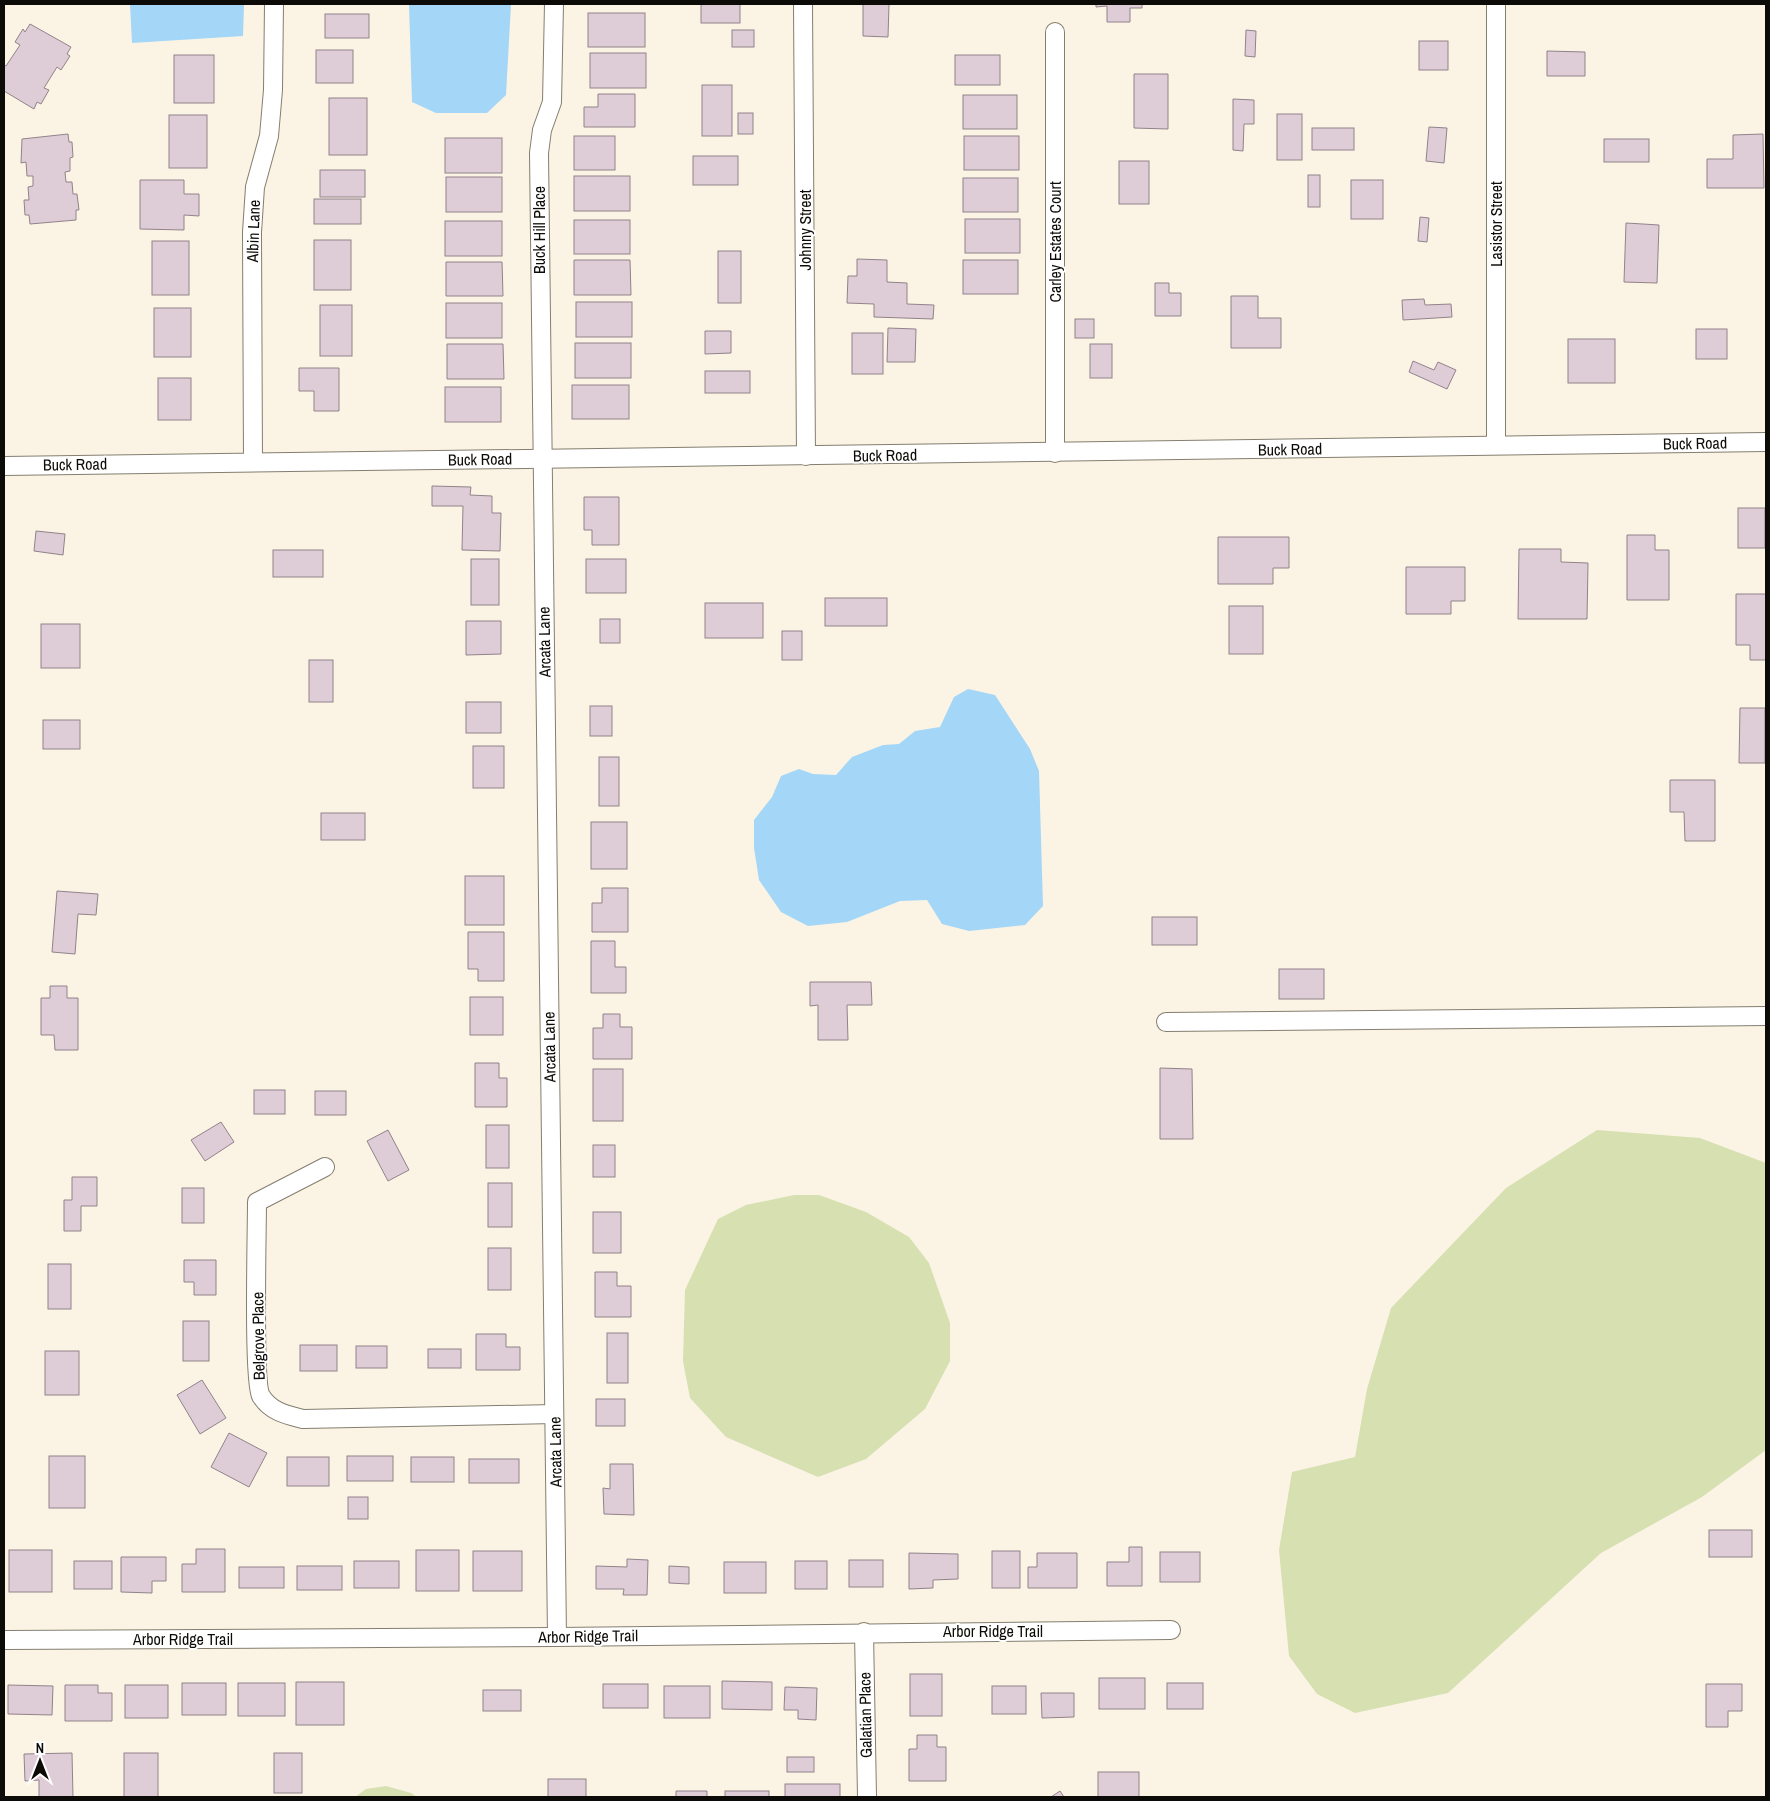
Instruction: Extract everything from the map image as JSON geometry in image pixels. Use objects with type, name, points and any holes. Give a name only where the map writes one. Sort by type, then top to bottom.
[{"type":"street","name":"Albin Lane","points":[[253,461],[252,232],[255,187],[269,136],[273,90],[274,4]]},
{"type":"street","name":"Buck Hill Place","points":[[541,458],[539,153],[542,130],[552,102],[554,4]]},
{"type":"street","name":"Johnny Street","points":[[803,4],[806,456]]},
{"type":"street","name":"Lasistor Street","points":[[1496,4],[1496,445]]},
{"type":"street","name":"Carley Estates Court","points":[[1055,32],[1055,453]]},
{"type":"street","name":"Buck Road","points":[[4,466],[253,461],[1055,453],[1766,442]]},
{"type":"street","name":"Arcata Lane","points":[[541,458],[557,1637]]},
{"type":"street","points":[[1166,1022],[1766,1016]]},
{"type":"street","name":"Belgrove Place","points":[[325,1167],[257,1202],[258,1365],[260,1395],[277,1412],[303,1419],[554,1414]]},
{"type":"street","name":"Arbor Ridge Trail","points":[[4,1640],[557,1637],[1171,1630]]},
{"type":"street","name":"Galatian Place","points":[[864,1632],[867,1797]]},
{"type":"green space","points":[[1597,1130],[1700,1138],[1766,1163],[1766,1450],[1702,1497],[1601,1553],[1448,1693],[1355,1713],[1317,1694],[1289,1656],[1279,1550],[1292,1472],[1355,1457],[1367,1389],[1391,1308],[1506,1188]]},
{"type":"green space","points":[[794,1195],[819,1195],[866,1212],[909,1237],[929,1263],[950,1323],[950,1361],[925,1409],[866,1459],[818,1477],[726,1437],[690,1398],[683,1361],[685,1290],[718,1219],[746,1205]]},
{"type":"green space","points":[[386,1786],[411,1793],[417,1797],[355,1797],[366,1789]]},
{"type":"water","points":[[130,4],[244,4],[243,36],[132,43]]},
{"type":"water","points":[[409,4],[511,4],[506,95],[487,113],[436,113],[412,102]]},
{"type":"water","points":[[968,689],[995,695],[1030,749],[1039,771],[1043,906],[1025,925],[969,931],[942,924],[927,900],[900,901],[847,922],[808,926],[781,912],[759,880],[754,848],[754,820],[772,797],[781,776],[799,769],[813,774],[836,775],[852,757],[883,745],[899,744],[915,731],[940,727],[954,697]]},
{"type":"building","points":[[701,4],[740,4],[740,23],[701,23]]},
{"type":"building","points":[[863,4],[889,4],[888,37],[863,36]]},
{"type":"building","points":[[1096,4],[1142,4],[1142,8],[1130,8],[1130,22],[1107,22],[1107,6],[1096,7]]},
{"type":"building","points":[[588,13],[645,13],[645,47],[588,47]]},
{"type":"building","points":[[325,14],[369,14],[369,38],[325,38]]},
{"type":"building","points":[[30,24],[71,47],[67,54],[70,56],[61,70],[57,67],[44,88],[49,90],[41,104],[37,102],[34,109],[4,91],[4,65],[6,66],[20,45],[15,42],[23,29],[25,32]]},
{"type":"building","points":[[732,30],[754,30],[754,47],[732,47]]},
{"type":"building","points":[[1246,30],[1256,31],[1255,57],[1245,56]]},
{"type":"building","points":[[1419,41],[1448,41],[1448,70],[1419,70]]},
{"type":"building","points":[[316,50],[353,50],[353,83],[316,83]]},
{"type":"building","points":[[1547,51],[1585,52],[1585,76],[1547,76]]},
{"type":"building","points":[[590,53],[646,53],[646,88],[590,88]]},
{"type":"building","points":[[174,55],[214,55],[214,103],[174,103]]},
{"type":"building","points":[[955,55],[1000,55],[1000,85],[955,85]]},
{"type":"building","points":[[1134,74],[1168,74],[1168,129],[1134,128]]},
{"type":"building","points":[[702,85],[732,85],[732,136],[702,136]]},
{"type":"building","points":[[598,94],[635,94],[635,127],[584,127],[584,107],[598,107]]},
{"type":"building","points":[[963,95],[1017,95],[1017,129],[963,129]]},
{"type":"building","points":[[329,98],[367,98],[367,155],[329,155]]},
{"type":"building","points":[[1233,99],[1254,100],[1254,124],[1244,124],[1243,151],[1233,150]]},
{"type":"building","points":[[738,113],[753,113],[753,134],[738,134]]},
{"type":"building","points":[[1277,114],[1302,114],[1302,160],[1277,160]]},
{"type":"building","points":[[169,115],[207,115],[207,168],[169,168]]},
{"type":"building","points":[[1429,127],[1447,128],[1444,163],[1426,161]]},
{"type":"building","points":[[1312,128],[1354,128],[1354,150],[1312,150]]},
{"type":"building","points":[[68,134],[69,142],[72,142],[73,157],[70,158],[70,171],[65,172],[66,182],[72,182],[73,194],[77,194],[79,210],[76,210],[76,220],[30,224],[29,215],[25,215],[24,200],[29,200],[28,187],[33,186],[33,176],[27,176],[26,162],[21,163],[22,139]]},
{"type":"building","points":[[1763,134],[1764,188],[1707,188],[1707,159],[1733,159],[1733,135]]},
{"type":"building","points":[[574,136],[615,136],[615,170],[574,170]]},
{"type":"building","points":[[964,136],[1019,136],[1019,170],[964,170]]},
{"type":"building","points":[[445,138],[502,138],[502,173],[445,173]]},
{"type":"building","points":[[1604,139],[1649,139],[1649,162],[1604,162]]},
{"type":"building","points":[[693,156],[738,156],[738,185],[693,185]]},
{"type":"building","points":[[1119,161],[1149,161],[1149,204],[1119,204]]},
{"type":"building","points":[[320,170],[365,170],[365,197],[320,197]]},
{"type":"building","points":[[1308,175],[1320,175],[1320,207],[1308,207]]},
{"type":"building","points":[[574,176],[630,176],[630,211],[574,211]]},
{"type":"building","points":[[446,177],[502,177],[502,212],[446,212]]},
{"type":"building","points":[[963,178],[1018,178],[1018,212],[963,212]]},
{"type":"building","points":[[140,180],[184,180],[184,194],[199,194],[199,216],[184,215],[184,230],[140,229]]},
{"type":"building","points":[[1351,180],[1383,180],[1383,219],[1351,219]]},
{"type":"building","points":[[314,199],[361,199],[361,224],[314,224]]},
{"type":"building","points":[[1420,217],[1429,218],[1427,242],[1418,241]]},
{"type":"building","points":[[965,219],[1020,219],[1020,253],[965,253]]},
{"type":"building","points":[[574,220],[630,220],[630,254],[574,254]]},
{"type":"building","points":[[445,221],[502,221],[502,256],[445,256]]},
{"type":"building","points":[[1626,223],[1659,225],[1657,283],[1624,282]]},
{"type":"building","points":[[314,240],[351,240],[351,290],[314,290]]},
{"type":"building","points":[[152,241],[189,241],[189,295],[152,295]]},
{"type":"building","points":[[718,251],[741,251],[741,303],[718,303]]},
{"type":"building","points":[[857,259],[887,260],[887,282],[907,283],[907,304],[934,305],[933,319],[874,317],[874,304],[847,303],[848,276],[857,276]]},
{"type":"building","points":[[574,260],[630,260],[631,295],[574,295]]},
{"type":"building","points":[[963,260],[1018,260],[1018,294],[963,294]]},
{"type":"building","points":[[446,262],[502,262],[503,296],[446,296]]},
{"type":"building","points":[[1155,283],[1169,283],[1169,293],[1181,293],[1181,316],[1155,316]]},
{"type":"building","points":[[1231,296],[1258,296],[1258,318],[1281,318],[1281,348],[1231,348]]},
{"type":"building","points":[[1424,299],[1425,305],[1451,304],[1452,317],[1403,320],[1402,300]]},
{"type":"building","points":[[576,302],[632,302],[632,337],[576,337]]},
{"type":"building","points":[[446,303],[502,303],[502,338],[446,338]]},
{"type":"building","points":[[320,305],[352,305],[352,356],[320,356]]},
{"type":"building","points":[[154,308],[191,308],[191,357],[154,357]]},
{"type":"building","points":[[1075,319],[1094,319],[1094,338],[1075,338]]},
{"type":"building","points":[[888,328],[916,329],[915,362],[887,362]]},
{"type":"building","points":[[1696,329],[1727,329],[1727,359],[1696,359]]},
{"type":"building","points":[[705,331],[731,331],[731,353],[705,354]]},
{"type":"building","points":[[852,333],[883,333],[883,374],[852,374]]},
{"type":"building","points":[[1568,339],[1615,339],[1615,383],[1568,383]]},
{"type":"building","points":[[575,343],[631,343],[631,378],[575,378]]},
{"type":"building","points":[[447,344],[503,344],[504,379],[447,379]]},
{"type":"building","points":[[1090,344],[1112,344],[1112,378],[1090,378]]},
{"type":"building","points":[[1413,361],[1434,370],[1438,362],[1456,370],[1447,389],[1409,372]]},
{"type":"building","points":[[299,368],[339,368],[339,411],[314,411],[314,391],[299,391]]},
{"type":"building","points":[[705,371],[750,371],[750,393],[705,393]]},
{"type":"building","points":[[158,378],[191,378],[191,420],[158,420]]},
{"type":"building","points":[[572,385],[629,385],[629,419],[572,419]]},
{"type":"building","points":[[445,387],[501,387],[501,422],[445,422]]},
{"type":"building","points":[[432,486],[471,487],[470,495],[492,496],[492,513],[501,513],[500,551],[462,550],[463,506],[432,506]]},
{"type":"building","points":[[584,497],[619,497],[619,545],[592,545],[592,530],[584,530]]},
{"type":"building","points":[[1738,508],[1765,508],[1765,548],[1738,548]]},
{"type":"building","points":[[36,531],[65,534],[63,555],[34,551]]},
{"type":"building","points":[[1627,535],[1655,535],[1655,550],[1669,550],[1669,600],[1627,600]]},
{"type":"building","points":[[1218,537],[1289,537],[1289,568],[1273,568],[1273,584],[1218,584]]},
{"type":"building","points":[[1519,549],[1561,549],[1561,562],[1588,563],[1587,619],[1518,619]]},
{"type":"building","points":[[273,550],[323,550],[323,577],[273,577]]},
{"type":"building","points":[[471,559],[499,559],[499,605],[471,605]]},
{"type":"building","points":[[586,559],[626,559],[626,593],[586,593]]},
{"type":"building","points":[[1406,567],[1465,567],[1465,601],[1451,601],[1451,614],[1406,614]]},
{"type":"building","points":[[1736,594],[1766,594],[1766,660],[1750,660],[1750,645],[1736,645]]},
{"type":"building","points":[[825,598],[887,598],[887,626],[825,626]]},
{"type":"building","points":[[705,603],[763,603],[763,638],[705,638]]},
{"type":"building","points":[[1229,606],[1263,606],[1263,654],[1229,654]]},
{"type":"building","points":[[600,619],[620,619],[620,643],[600,643]]},
{"type":"building","points":[[466,621],[501,621],[501,654],[466,655]]},
{"type":"building","points":[[41,624],[80,624],[80,668],[41,668]]},
{"type":"building","points":[[782,631],[802,631],[802,660],[782,660]]},
{"type":"building","points":[[309,660],[333,660],[333,702],[309,702]]},
{"type":"building","points":[[466,702],[501,702],[501,733],[466,733]]},
{"type":"building","points":[[590,706],[612,706],[612,736],[590,736]]},
{"type":"building","points":[[1740,708],[1765,708],[1765,763],[1739,763]]},
{"type":"building","points":[[43,720],[80,720],[80,749],[43,749]]},
{"type":"building","points":[[473,746],[504,746],[504,788],[473,788]]},
{"type":"building","points":[[599,757],[619,757],[619,806],[599,806]]},
{"type":"building","points":[[1670,780],[1715,780],[1715,841],[1685,841],[1684,812],[1670,812]]},
{"type":"building","points":[[321,813],[365,813],[365,840],[321,840]]},
{"type":"building","points":[[591,822],[627,822],[627,869],[591,869]]},
{"type":"building","points":[[465,876],[504,876],[504,925],[465,925]]},
{"type":"building","points":[[602,888],[628,888],[628,932],[592,932],[592,903],[602,903]]},
{"type":"building","points":[[57,891],[98,894],[96,915],[78,914],[75,954],[52,952]]},
{"type":"building","points":[[1152,917],[1197,917],[1197,945],[1152,945]]},
{"type":"building","points":[[468,932],[504,932],[504,981],[478,981],[478,969],[468,969]]},
{"type":"building","points":[[591,941],[615,941],[615,967],[626,967],[626,993],[591,993]]},
{"type":"building","points":[[1279,969],[1324,969],[1324,999],[1279,999]]},
{"type":"building","points":[[810,982],[871,982],[872,1005],[847,1005],[848,1040],[818,1040],[818,1005],[810,1006]]},
{"type":"building","points":[[50,986],[67,986],[67,998],[78,998],[78,1050],[55,1050],[54,1035],[41,1035],[41,998],[50,998]]},
{"type":"building","points":[[470,997],[503,997],[503,1035],[470,1035]]},
{"type":"building","points":[[603,1014],[620,1014],[620,1027],[632,1027],[632,1059],[593,1059],[593,1028],[603,1028]]},
{"type":"building","points":[[475,1063],[499,1063],[499,1078],[507,1078],[507,1107],[475,1107]]},
{"type":"building","points":[[1160,1068],[1192,1069],[1193,1139],[1160,1139]]},
{"type":"building","points":[[593,1069],[623,1069],[623,1121],[593,1121]]},
{"type":"building","points":[[254,1090],[285,1090],[285,1114],[254,1114]]},
{"type":"building","points":[[315,1091],[346,1091],[346,1115],[315,1115]]},
{"type":"building","points":[[221,1122],[234,1142],[205,1161],[191,1140]]},
{"type":"building","points":[[486,1125],[509,1125],[509,1168],[486,1168]]},
{"type":"building","points":[[388,1130],[409,1170],[388,1181],[367,1141]]},
{"type":"building","points":[[593,1145],[615,1145],[615,1177],[593,1177]]},
{"type":"building","points":[[72,1177],[97,1177],[97,1206],[81,1206],[81,1231],[64,1231],[64,1200],[72,1200]]},
{"type":"building","points":[[488,1183],[512,1183],[512,1227],[488,1227]]},
{"type":"building","points":[[182,1188],[204,1188],[204,1223],[182,1223]]},
{"type":"building","points":[[593,1212],[621,1212],[621,1253],[593,1253]]},
{"type":"building","points":[[488,1248],[511,1248],[511,1290],[488,1290]]},
{"type":"building","points":[[184,1260],[216,1260],[216,1295],[194,1295],[194,1282],[184,1282]]},
{"type":"building","points":[[48,1264],[71,1264],[71,1309],[48,1309]]},
{"type":"building","points":[[595,1272],[617,1272],[617,1286],[631,1286],[631,1317],[595,1317]]},
{"type":"building","points":[[183,1321],[209,1321],[209,1361],[183,1361]]},
{"type":"building","points":[[607,1333],[628,1333],[628,1383],[607,1383]]},
{"type":"building","points":[[476,1334],[506,1334],[506,1347],[520,1347],[520,1370],[476,1370]]},
{"type":"building","points":[[300,1345],[337,1345],[337,1371],[300,1371]]},
{"type":"building","points":[[356,1346],[387,1346],[387,1368],[356,1368]]},
{"type":"building","points":[[428,1349],[461,1349],[461,1368],[428,1368]]},
{"type":"building","points":[[45,1351],[79,1351],[79,1395],[45,1395]]},
{"type":"building","points":[[202,1380],[226,1418],[200,1434],[177,1395]]},
{"type":"building","points":[[596,1399],[625,1399],[625,1426],[596,1426]]},
{"type":"building","points":[[229,1433],[267,1453],[249,1487],[211,1467]]},
{"type":"building","points":[[49,1456],[85,1456],[85,1508],[49,1508]]},
{"type":"building","points":[[347,1456],[393,1456],[393,1481],[347,1481]]},
{"type":"building","points":[[287,1457],[329,1457],[329,1486],[287,1486]]},
{"type":"building","points":[[411,1457],[454,1457],[454,1482],[411,1482]]},
{"type":"building","points":[[469,1459],[519,1459],[519,1483],[469,1483]]},
{"type":"building","points":[[610,1464],[633,1464],[634,1515],[604,1514],[603,1488],[610,1489]]},
{"type":"building","points":[[348,1497],[368,1497],[368,1519],[348,1519]]},
{"type":"building","points":[[1709,1530],[1752,1530],[1752,1557],[1709,1557]]},
{"type":"building","points":[[1129,1547],[1142,1547],[1142,1586],[1107,1586],[1107,1562],[1129,1562]]},
{"type":"building","points":[[196,1549],[225,1549],[225,1592],[182,1592],[182,1564],[196,1564]]},
{"type":"building","points":[[9,1550],[52,1550],[52,1592],[9,1592]]},
{"type":"building","points":[[416,1550],[459,1550],[459,1591],[416,1591]]},
{"type":"building","points":[[473,1551],[522,1551],[522,1591],[473,1591]]},
{"type":"building","points":[[992,1551],[1020,1551],[1020,1588],[992,1588]]},
{"type":"building","points":[[1160,1552],[1200,1552],[1200,1582],[1160,1582]]},
{"type":"building","points":[[909,1553],[958,1554],[958,1579],[933,1580],[933,1588],[909,1589]]},
{"type":"building","points":[[1037,1553],[1077,1553],[1077,1588],[1028,1588],[1028,1567],[1037,1567]]},
{"type":"building","points":[[121,1557],[166,1557],[166,1581],[152,1581],[152,1593],[121,1592]]},
{"type":"building","points":[[627,1559],[648,1560],[647,1595],[623,1595],[624,1589],[596,1589],[596,1566],[627,1567]]},
{"type":"building","points":[[849,1560],[883,1560],[883,1587],[849,1587]]},
{"type":"building","points":[[74,1561],[112,1561],[112,1589],[74,1589]]},
{"type":"building","points":[[354,1561],[399,1561],[399,1588],[354,1588]]},
{"type":"building","points":[[795,1561],[827,1561],[827,1589],[795,1589]]},
{"type":"building","points":[[724,1562],[766,1562],[766,1593],[724,1593]]},
{"type":"building","points":[[297,1566],[342,1566],[342,1590],[297,1590]]},
{"type":"building","points":[[669,1566],[689,1567],[689,1584],[669,1583]]},
{"type":"building","points":[[239,1567],[284,1567],[284,1588],[239,1588]]},
{"type":"building","points":[[910,1674],[942,1674],[942,1716],[910,1716]]},
{"type":"building","points":[[1099,1678],[1145,1678],[1145,1709],[1099,1709]]},
{"type":"building","points":[[722,1681],[772,1682],[772,1710],[722,1709]]},
{"type":"building","points":[[296,1682],[344,1682],[344,1725],[296,1725]]},
{"type":"building","points":[[182,1683],[226,1683],[226,1715],[182,1715]]},
{"type":"building","points":[[238,1683],[285,1683],[285,1716],[238,1716]]},
{"type":"building","points":[[1167,1683],[1203,1683],[1203,1709],[1167,1709]]},
{"type":"building","points":[[603,1684],[648,1684],[648,1708],[603,1708]]},
{"type":"building","points":[[1706,1684],[1742,1684],[1742,1711],[1728,1711],[1728,1727],[1706,1727]]},
{"type":"building","points":[[8,1685],[53,1686],[52,1715],[8,1714]]},
{"type":"building","points":[[65,1685],[98,1685],[98,1693],[112,1693],[112,1721],[65,1721]]},
{"type":"building","points":[[125,1685],[168,1685],[168,1718],[125,1718]]},
{"type":"building","points":[[664,1686],[710,1686],[710,1718],[664,1718]]},
{"type":"building","points":[[992,1686],[1026,1686],[1026,1714],[992,1714]]},
{"type":"building","points":[[785,1687],[817,1688],[816,1720],[798,1719],[798,1710],[784,1710]]},
{"type":"building","points":[[483,1690],[521,1690],[521,1711],[483,1711]]},
{"type":"building","points":[[1041,1693],[1074,1693],[1074,1717],[1042,1718]]},
{"type":"building","points":[[917,1735],[937,1735],[937,1747],[946,1747],[946,1781],[909,1781],[909,1749],[917,1749]]},
{"type":"building","points":[[72,1753],[73,1797],[39,1797],[39,1780],[25,1781],[24,1754]]},
{"type":"building","points":[[124,1753],[158,1753],[158,1797],[124,1797]]},
{"type":"building","points":[[274,1753],[302,1753],[302,1793],[274,1793]]},
{"type":"building","points":[[787,1757],[814,1757],[814,1772],[787,1772]]},
{"type":"building","points":[[1098,1772],[1139,1772],[1139,1797],[1098,1797]]},
{"type":"building","points":[[548,1779],[586,1779],[586,1797],[548,1797]]},
{"type":"building","points":[[785,1784],[840,1784],[840,1797],[785,1797]]},
{"type":"building","points":[[676,1791],[707,1791],[707,1797],[676,1797]]},
{"type":"building","points":[[725,1791],[769,1791],[769,1797],[725,1797]]},
{"type":"building","points":[[1060,1791],[1064,1797],[1051,1797]]}]
